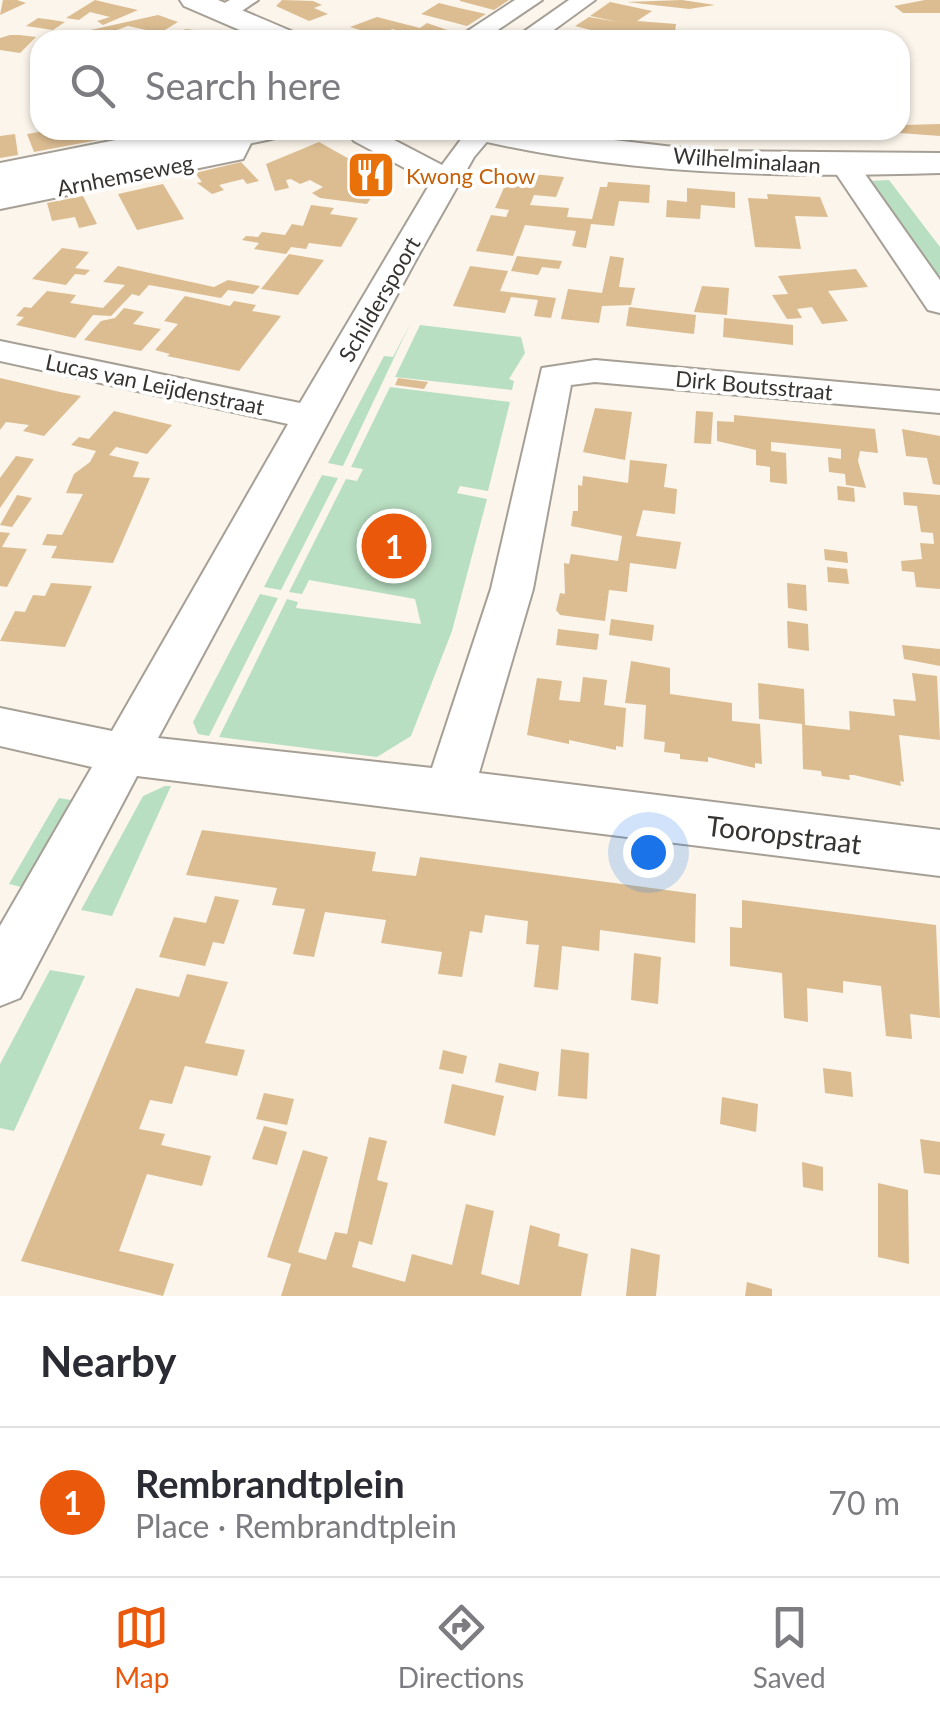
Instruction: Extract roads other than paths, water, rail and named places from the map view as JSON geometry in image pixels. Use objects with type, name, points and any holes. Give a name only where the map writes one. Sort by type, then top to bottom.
[{"type":"street","points":[[194,0],[236,6],[273,30]]},
{"type":"street","points":[[482,30],[531,0]]},
{"type":"street","points":[[512,30],[558,0]]},
{"type":"street","points":[[539,30],[584,0]]},
{"type":"street","name":"Arnhemseweg","points":[[0,172],[158,140]]},
{"type":"street","name":"Arnhemseweg","points":[[0,185],[224,140]]},
{"type":"street","name":"Arnhemseweg","points":[[0,200],[233,153],[247,140]]},
{"type":"street","points":[[373,140],[447,179]]},
{"type":"street","name":"Schilderspoort","points":[[0,979],[128,755],[310,417],[466,140]]},
{"type":"street","name":"Wilhelminalaan","points":[[524,140],[845,166],[940,164]]},
{"type":"street","points":[[845,166],[940,302]]},
{"type":"street","name":"Lucas van Leijdenstraat","points":[[0,350],[310,417]]},
{"type":"street","name":"Dirk Boutsstraat","points":[[449,792],[512,589],[555,376],[595,370],[940,402]]},
{"type":"street","name":"Tooropstraat","points":[[0,726],[128,755],[940,854]]},
{"type":"place","name":"Kwong Chow","points":[[371,175]]},
{"type":"place","name":"Rembrandtplein","points":[[394,546]]}]
